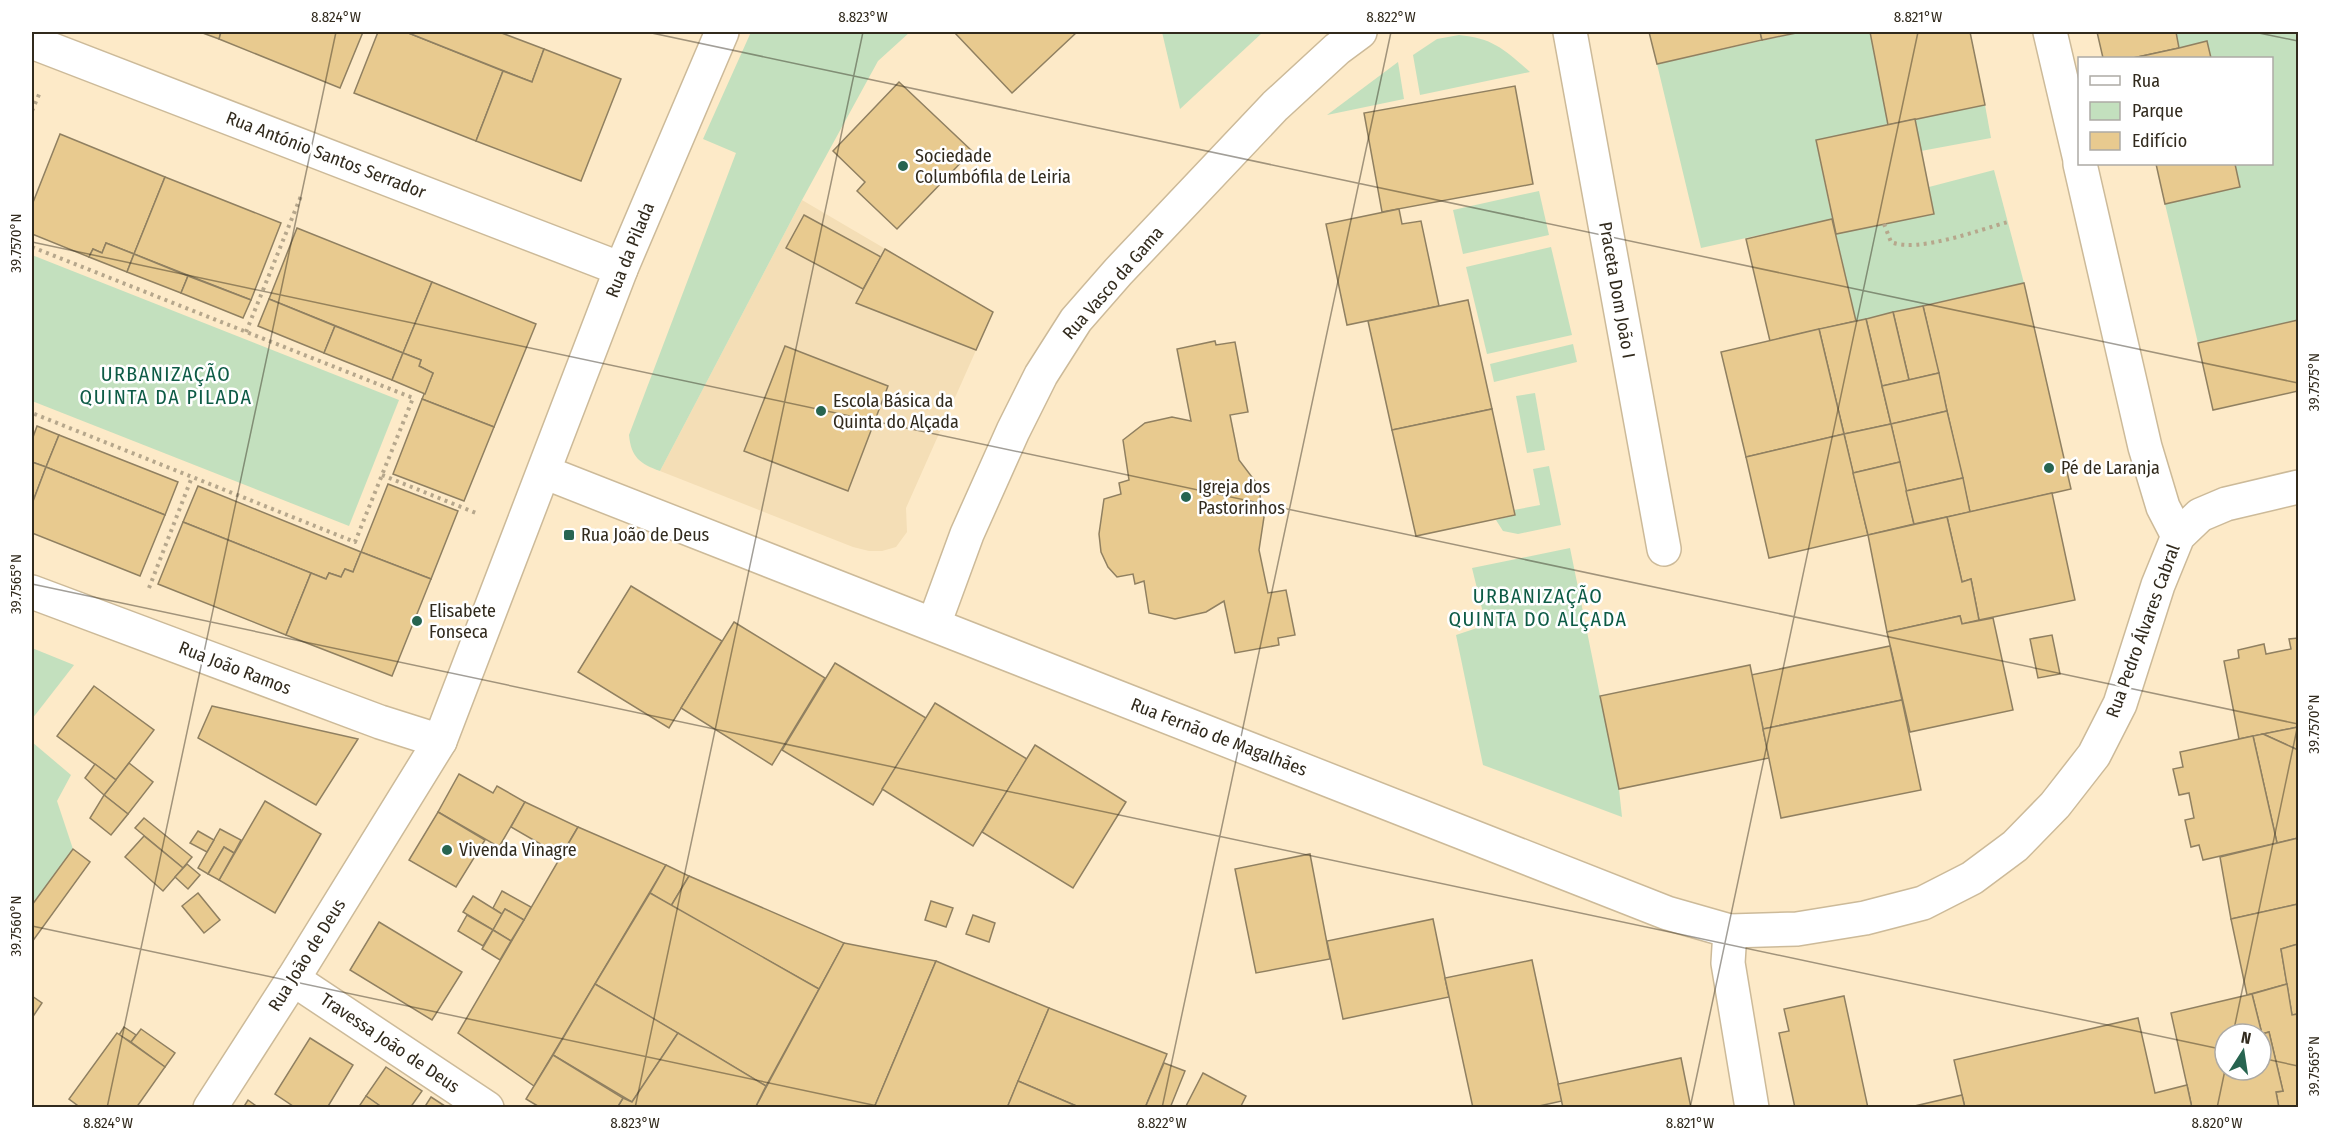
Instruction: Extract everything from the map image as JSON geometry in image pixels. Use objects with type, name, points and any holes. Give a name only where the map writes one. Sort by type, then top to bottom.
[{"type":"street","name":"Rua da Pilada","points":[[544,472],[621,269],[722,32]]},
{"type":"street","name":"Rua Vasco da Gama","points":[[934,624],[967,534],[1013,431],[1041,375],[1076,320],[1275,106],[1336,49],[1360,32]]},
{"type":"street","name":"Praceta Dom João I","points":[[1570,32],[1664,549]]},
{"type":"street","name":"Rua Pedro Álvares Cabral","points":[[2050,32],[2078,153]]},
{"type":"street","name":"Rua António Santos Serrador","points":[[32,42],[621,269]]},
{"type":"street","name":"Rua Pedro Álvares Cabral","points":[[1730,931],[1797,929],[1865,918],[1923,903],[1972,878],[2015,846],[2055,805],[2094,754],[2120,704],[2158,585],[2178,536],[2163,507],[2145,447],[2081,165]]},
{"type":"street","name":"Rua Fernão de Magalhães","points":[[544,472],[1666,913],[1730,931]]},
{"type":"street","name":"Rua João de Deus","points":[[210,1107],[293,979],[440,741],[544,472]]},
{"type":"street","points":[[2178,536],[2200,515],[2226,504],[2298,487]]},
{"type":"street","name":"Rua João Ramos","points":[[32,592],[380,722],[440,741]]},
{"type":"street","points":[[1730,931],[1728,963],[1752,1107]]},
{"type":"street","name":"Travessa João de Deus","points":[[293,979],[487,1107]]},
{"type":"path","points":[[32,111],[40,92]]},
{"type":"path","points":[[246,332],[301,196]]},
{"type":"path","points":[[1884,224],[1892,242],[1901,246],[1917,246],[2008,222]]},
{"type":"path","points":[[32,246],[413,398],[355,542],[32,413]]},
{"type":"path","points":[[382,475],[476,513]]},
{"type":"path","points":[[149,588],[192,477]]},
{"type":"shaded area","name":"Escola Básica da Quinta do Alçada","points":[[802,200],[993,312],[906,508],[907,532],[896,547],[882,551],[853,547],[660,471]]},
{"type":"green space","points":[[751,32],[910,32],[878,61],[802,200],[660,471],[647,466],[638,459],[632,449],[629,435],[736,153],[703,139]]},
{"type":"green space","points":[[1162,32],[1262,32],[1262,33],[1180,109]]},
{"type":"green space","points":[[1802,32],[1870,32],[1888,125],[1816,140],[1832,219],[1701,248],[1657,64]]},
{"type":"green space","points":[[2176,32],[2298,32],[2298,320],[2198,343],[2165,204],[2240,187],[2235,165],[2273,165],[2273,57],[2211,57],[2207,42],[2179,48]]},
{"type":"green space","points":[[1459,35],[1481,39],[1498,46],[1530,72],[1420,95],[1413,55],[1437,39]]},
{"type":"green space","points":[[1398,62],[1404,99],[1327,115]]},
{"type":"green space","points":[[1985,105],[1991,138],[1921,151],[1915,119]]},
{"type":"green space","points":[[1994,170],[2024,283],[1856,321],[1836,234],[1934,214],[1929,187]]},
{"type":"green space","points":[[1539,191],[1549,235],[1463,254],[1453,210]]},
{"type":"green space","points":[[1551,247],[1572,335],[1487,354],[1466,267]]},
{"type":"green space","points":[[32,255],[399,400],[349,526],[32,401]]},
{"type":"green space","points":[[1573,344],[1577,362],[1494,382],[1490,364]]},
{"type":"green space","points":[[1535,393],[1545,450],[1527,453],[1516,396]]},
{"type":"green space","points":[[1549,466],[1561,525],[1518,534],[1503,531],[1496,520],[1515,515],[1514,510],[1540,505],[1533,469]]},
{"type":"green space","points":[[1570,548],[1619,789],[1622,817],[1483,765],[1456,635],[1486,625],[1472,568]]},
{"type":"green space","points":[[32,648],[74,665],[32,719]]},
{"type":"green space","points":[[32,742],[71,775],[57,801],[73,849],[32,905]]},
{"type":"building","points":[[200,32],[221,32],[219,39]]},
{"type":"building","points":[[221,32],[363,32],[340,88],[219,39]]},
{"type":"building","points":[[378,32],[406,32],[503,71],[476,141],[354,93]]},
{"type":"building","points":[[406,32],[499,32],[544,49],[532,82]]},
{"type":"building","points":[[954,32],[1077,32],[1012,93]]},
{"type":"building","points":[[1649,32],[1760,32],[1762,40],[1657,64]]},
{"type":"building","points":[[1760,32],[1801,32],[1762,40]]},
{"type":"building","points":[[1870,32],[1970,32],[1985,105],[1888,125]]},
{"type":"building","points":[[2097,32],[2176,32],[2179,48],[2138,57],[2103,57]]},
{"type":"building","points":[[2207,41],[2211,57],[2138,57]]},
{"type":"building","points":[[544,49],[621,79],[581,181],[476,141],[503,71],[532,82]]},
{"type":"building","name":"Sociedade Columbófila de Leiria","points":[[899,82],[972,151],[897,229],[857,191],[865,182],[833,151]]},
{"type":"building","points":[[1515,86],[1533,184],[1382,212],[1364,113]]},
{"type":"building","points":[[1915,119],[1934,214],[1836,234],[1816,140]]},
{"type":"building","points":[[60,134],[165,177],[134,254],[106,243],[102,253],[93,249],[89,257],[32,234],[32,205]]},
{"type":"building","points":[[2156,165],[2235,165],[2240,187],[2165,204]]},
{"type":"building","points":[[165,177],[281,223],[251,300],[134,254]]},
{"type":"building","points":[[1399,209],[1402,224],[1421,221],[1439,306],[1347,325],[1326,224]]},
{"type":"building","points":[[804,215],[881,257],[863,289],[786,248]]},
{"type":"building","points":[[1832,219],[1856,321],[1770,341],[1746,239]]},
{"type":"building","points":[[297,228],[432,282],[403,353],[269,299]]},
{"type":"building","points":[[106,243],[134,254],[127,272],[89,257],[93,249],[102,253]]},
{"type":"building","points":[[885,249],[993,312],[976,350],[856,303]]},
{"type":"building","points":[[134,254],[188,276],[181,293],[127,272]]},
{"type":"building","points":[[188,276],[251,300],[243,318],[181,293]]},
{"type":"building","points":[[432,282],[536,324],[494,427],[422,399],[433,373],[419,366],[421,360],[403,353]]},
{"type":"building","points":[[2024,283],[2071,489],[1970,512],[1923,306]]},
{"type":"building","points":[[269,299],[335,326],[324,353],[258,326]]},
{"type":"building","points":[[1468,300],[1492,409],[1392,430],[1368,321]]},
{"type":"building","points":[[1923,306],[1939,373],[1909,380],[1893,312]]},
{"type":"building","points":[[1893,312],[1909,380],[1882,386],[1866,319]]},
{"type":"building","points":[[1866,319],[1891,424],[1844,434],[1819,329]]},
{"type":"building","points":[[2298,320],[2298,391],[2213,410],[2198,343]]},
{"type":"building","points":[[335,326],[403,353],[392,380],[324,353]]},
{"type":"building","points":[[1819,329],[1844,434],[1746,457],[1721,352]]},
{"type":"building","name":"Igreja dos Pastorinhos","points":[[1215,341],[1216,345],[1235,342],[1248,412],[1230,415],[1239,460],[1258,485],[1264,517],[1259,550],[1268,593],[1286,590],[1295,635],[1278,638],[1279,645],[1235,653],[1224,601],[1206,612],[1175,619],[1149,613],[1144,581],[1135,584],[1133,574],[1117,577],[1108,567],[1101,552],[1099,534],[1104,499],[1121,494],[1119,483],[1129,480],[1123,440],[1145,423],[1172,417],[1191,421],[1177,349]]},
{"type":"building","points":[[785,346],[888,386],[848,491],[744,451]]},
{"type":"building","points":[[403,353],[421,360],[419,366],[433,373],[425,394],[392,380]]},
{"type":"building","points":[[1939,373],[1947,411],[1891,424],[1882,386]]},
{"type":"building","points":[[422,399],[494,427],[464,501],[393,474]]},
{"type":"building","points":[[1492,409],[1515,515],[1416,536],[1392,430]]},
{"type":"building","points":[[1947,411],[1963,478],[1906,491],[1891,424]]},
{"type":"building","points":[[1891,424],[1900,462],[1853,473],[1844,434]]},
{"type":"building","points":[[37,426],[59,435],[46,467],[32,462],[32,440]]},
{"type":"building","points":[[1844,434],[1868,535],[1769,558],[1746,457]]},
{"type":"building","points":[[59,435],[178,482],[165,515],[46,467]]},
{"type":"building","points":[[32,462],[46,467],[32,504]]},
{"type":"building","points":[[1900,462],[1914,524],[1868,535],[1853,473]]},
{"type":"building","points":[[46,467],[165,515],[140,576],[32,533],[32,504]]},
{"type":"building","points":[[1963,478],[1970,512],[1914,524],[1906,491]]},
{"type":"building","points":[[388,484],[458,511],[431,579],[361,552]]},
{"type":"building","points":[[198,486],[361,552],[353,572],[345,569],[341,577],[329,573],[326,579],[183,522]]},
{"type":"building","points":[[2052,493],[2075,600],[1979,620],[1971,579],[1962,582],[1947,517]]},
{"type":"building","points":[[1947,517],[1962,582],[1971,579],[1979,620],[1962,624],[1960,616],[1887,632],[1868,535]]},
{"type":"building","points":[[183,522],[311,573],[286,635],[158,584]]},
{"type":"building","points":[[361,552],[431,579],[392,676],[286,635],[311,573],[326,579],[329,573],[341,577],[345,569],[353,572]]},
{"type":"building","points":[[631,586],[722,641],[669,728],[578,672]]},
{"type":"building","points":[[1960,616],[1962,624],[1993,618],[2013,710],[1910,732],[1887,632]]},
{"type":"building","points":[[734,622],[825,678],[772,765],[681,708]]},
{"type":"building","points":[[2052,635],[2060,674],[2038,678],[2030,639]]},
{"type":"building","points":[[2298,638],[2298,727],[2239,739],[2224,661],[2239,658],[2238,650],[2264,644],[2266,654],[2291,649],[2289,639]]},
{"type":"building","points":[[1890,646],[1902,700],[1763,729],[1751,675]]},
{"type":"building","points":[[835,663],[926,718],[873,805],[782,750]]},
{"type":"building","points":[[1750,665],[1769,758],[1619,789],[1600,696]]},
{"type":"building","points":[[94,686],[154,730],[116,780],[57,736]]},
{"type":"building","points":[[1902,700],[1921,790],[1781,818],[1763,729]]},
{"type":"building","points":[[935,703],[1027,759],[973,846],[882,789]]},
{"type":"building","points":[[212,706],[358,739],[316,805],[198,738]]},
{"type":"building","points":[[2298,727],[2298,750],[2263,734]]},
{"type":"building","points":[[2263,734],[2298,750],[2298,838],[2277,843],[2253,736]]},
{"type":"building","points":[[2253,736],[2277,843],[2203,860],[2199,845],[2191,847],[2185,820],[2194,818],[2189,793],[2179,795],[2173,769],[2183,767],[2180,752]]},
{"type":"building","points":[[1035,745],[1126,802],[1073,888],[982,832]]},
{"type":"building","points":[[129,763],[153,782],[128,814],[104,795]]},
{"type":"building","points":[[95,764],[116,780],[104,795],[85,778]]},
{"type":"building","points":[[459,774],[493,793],[497,786],[525,802],[499,847],[438,812]]},
{"type":"building","points":[[104,795],[128,814],[111,835],[90,818]]},
{"type":"building","points":[[265,801],[321,834],[275,913],[219,880]]},
{"type":"building","points":[[525,802],[578,827],[561,856],[511,827]]},
{"type":"building","name":"Vivenda Vinagre","points":[[438,812],[485,840],[456,887],[409,860]]},
{"type":"building","points":[[144,818],[192,857],[183,868],[135,828]]},
{"type":"building","points":[[578,827],[666,865],[534,1086],[458,1033]]},
{"type":"building","points":[[220,829],[241,840],[234,853],[224,847],[208,874],[198,868]]},
{"type":"building","points":[[198,831],[214,840],[207,852],[190,843]]},
{"type":"building","points":[[144,836],[183,868],[163,891],[125,857]]},
{"type":"building","points":[[2298,838],[2298,904],[2231,919],[2220,857]]},
{"type":"building","points":[[224,847],[234,853],[219,880],[208,874]]},
{"type":"building","points":[[73,849],[90,862],[32,942],[32,905]]},
{"type":"building","points":[[1310,854],[1330,959],[1256,973],[1235,869]]},
{"type":"building","points":[[187,864],[200,875],[188,889],[175,877]]},
{"type":"building","points":[[666,865],[689,876],[671,906],[650,893]]},
{"type":"building","points":[[689,876],[844,943],[819,989],[671,906]]},
{"type":"building","points":[[502,891],[531,907],[524,920],[505,909],[502,914],[493,908]]},
{"type":"building","points":[[198,893],[220,920],[204,933],[182,906]]},
{"type":"building","points":[[650,893],[819,989],[766,1086],[595,984]]},
{"type":"building","points":[[473,896],[502,914],[493,930],[463,912]]},
{"type":"building","points":[[931,901],[953,908],[946,927],[925,920]]},
{"type":"building","points":[[2298,904],[2298,944],[2281,949],[2287,984],[2247,995],[2231,919]]},
{"type":"building","points":[[505,909],[524,920],[511,941],[493,930]]},
{"type":"building","points":[[467,915],[493,930],[483,946],[458,931]]},
{"type":"building","points":[[973,915],[995,923],[989,942],[966,934]]},
{"type":"building","points":[[1433,919],[1449,997],[1343,1019],[1327,941]]},
{"type":"building","points":[[379,922],[462,972],[432,1020],[350,970]]},
{"type":"building","points":[[493,930],[511,941],[500,960],[482,949]]},
{"type":"building","points":[[844,943],[936,961],[874,1108],[755,1108]]},
{"type":"building","points":[[2298,944],[2298,1014],[2292,1015],[2281,949]]},
{"type":"building","points":[[1532,960],[1562,1101],[1530,1108],[1473,1108],[1445,978]]},
{"type":"building","points":[[936,961],[1049,1008],[1007,1108],[874,1108]]},
{"type":"building","points":[[595,984],[678,1033],[632,1102],[553,1055]]},
{"type":"building","points":[[2287,984],[2292,1015],[2298,1014],[2298,1108],[2279,1108],[2276,1092],[2283,1091],[2273,1049],[2273,1022],[2259,1022],[2252,994]]},
{"type":"building","points":[[2252,994],[2259,1022],[2213,1022],[2213,1082],[2273,1082],[2273,1049],[2283,1091],[2276,1092],[2279,1108],[2192,1108],[2171,1013]]},
{"type":"building","points":[[32,996],[42,1003],[32,1018]]},
{"type":"building","points":[[1844,996],[1868,1108],[1795,1108],[1779,1033],[1789,1031],[1784,1009]]},
{"type":"building","points":[[1049,1008],[1167,1054],[1145,1108],[1081,1108],[1018,1081]]},
{"type":"building","points":[[2138,1018],[2155,1093],[2187,1085],[2192,1108],[1965,1108],[1954,1060]]},
{"type":"building","points":[[124,1027],[136,1035],[131,1042],[119,1035]]},
{"type":"building","points":[[141,1029],[175,1053],[165,1067],[131,1042]]},
{"type":"building","points":[[117,1033],[165,1067],[136,1108],[81,1108],[69,1099]]},
{"type":"building","points":[[678,1033],[766,1086],[755,1108],[617,1108],[623,1098],[632,1102]]},
{"type":"building","points":[[310,1038],[353,1065],[327,1108],[296,1108],[275,1094]]},
{"type":"building","points":[[553,1055],[623,1098],[617,1108],[541,1108],[526,1099]]},
{"type":"building","points":[[1681,1058],[1691,1108],[1563,1108],[1558,1084]]},
{"type":"building","points":[[1164,1063],[1185,1071],[1170,1108],[1145,1108]]},
{"type":"building","points":[[386,1067],[422,1091],[410,1108],[383,1108],[366,1096]]},
{"type":"building","points":[[1203,1073],[1246,1096],[1240,1108],[1185,1108]]},
{"type":"building","points":[[1018,1081],[1081,1108],[1007,1108]]},
{"type":"building","points":[[1962,1095],[1965,1108],[1906,1108]]},
{"type":"building","points":[[366,1096],[383,1108],[358,1108]]},
{"type":"building","points":[[431,1097],[448,1108],[424,1108]]},
{"type":"building","points":[[248,1100],[259,1108],[243,1108]]},
{"type":"place","name":"Sociedade Columbófila de Leiria","points":[[903,166]]},
{"type":"place","name":"Escola Básica da Quinta do Alçada","points":[[821,411]]},
{"type":"place","name":"Pé de Laranja","points":[[2049,468]]},
{"type":"place","name":"Igreja dos Pastorinhos","points":[[1186,497]]},
{"type":"place","name":"Rua João de Deus","points":[[569,535]]},
{"type":"place","name":"Elisabete Fonseca","points":[[417,621]]},
{"type":"place","name":"Vivenda Vinagre","points":[[447,850]]},
{"type":"district","name":"URBANIZAÇÃO QUINTA DA PILADA","points":[[166,386]]},
{"type":"district","name":"URBANIZAÇÃO QUINTA DO ALÇADA","points":[[1538,608]]}]
